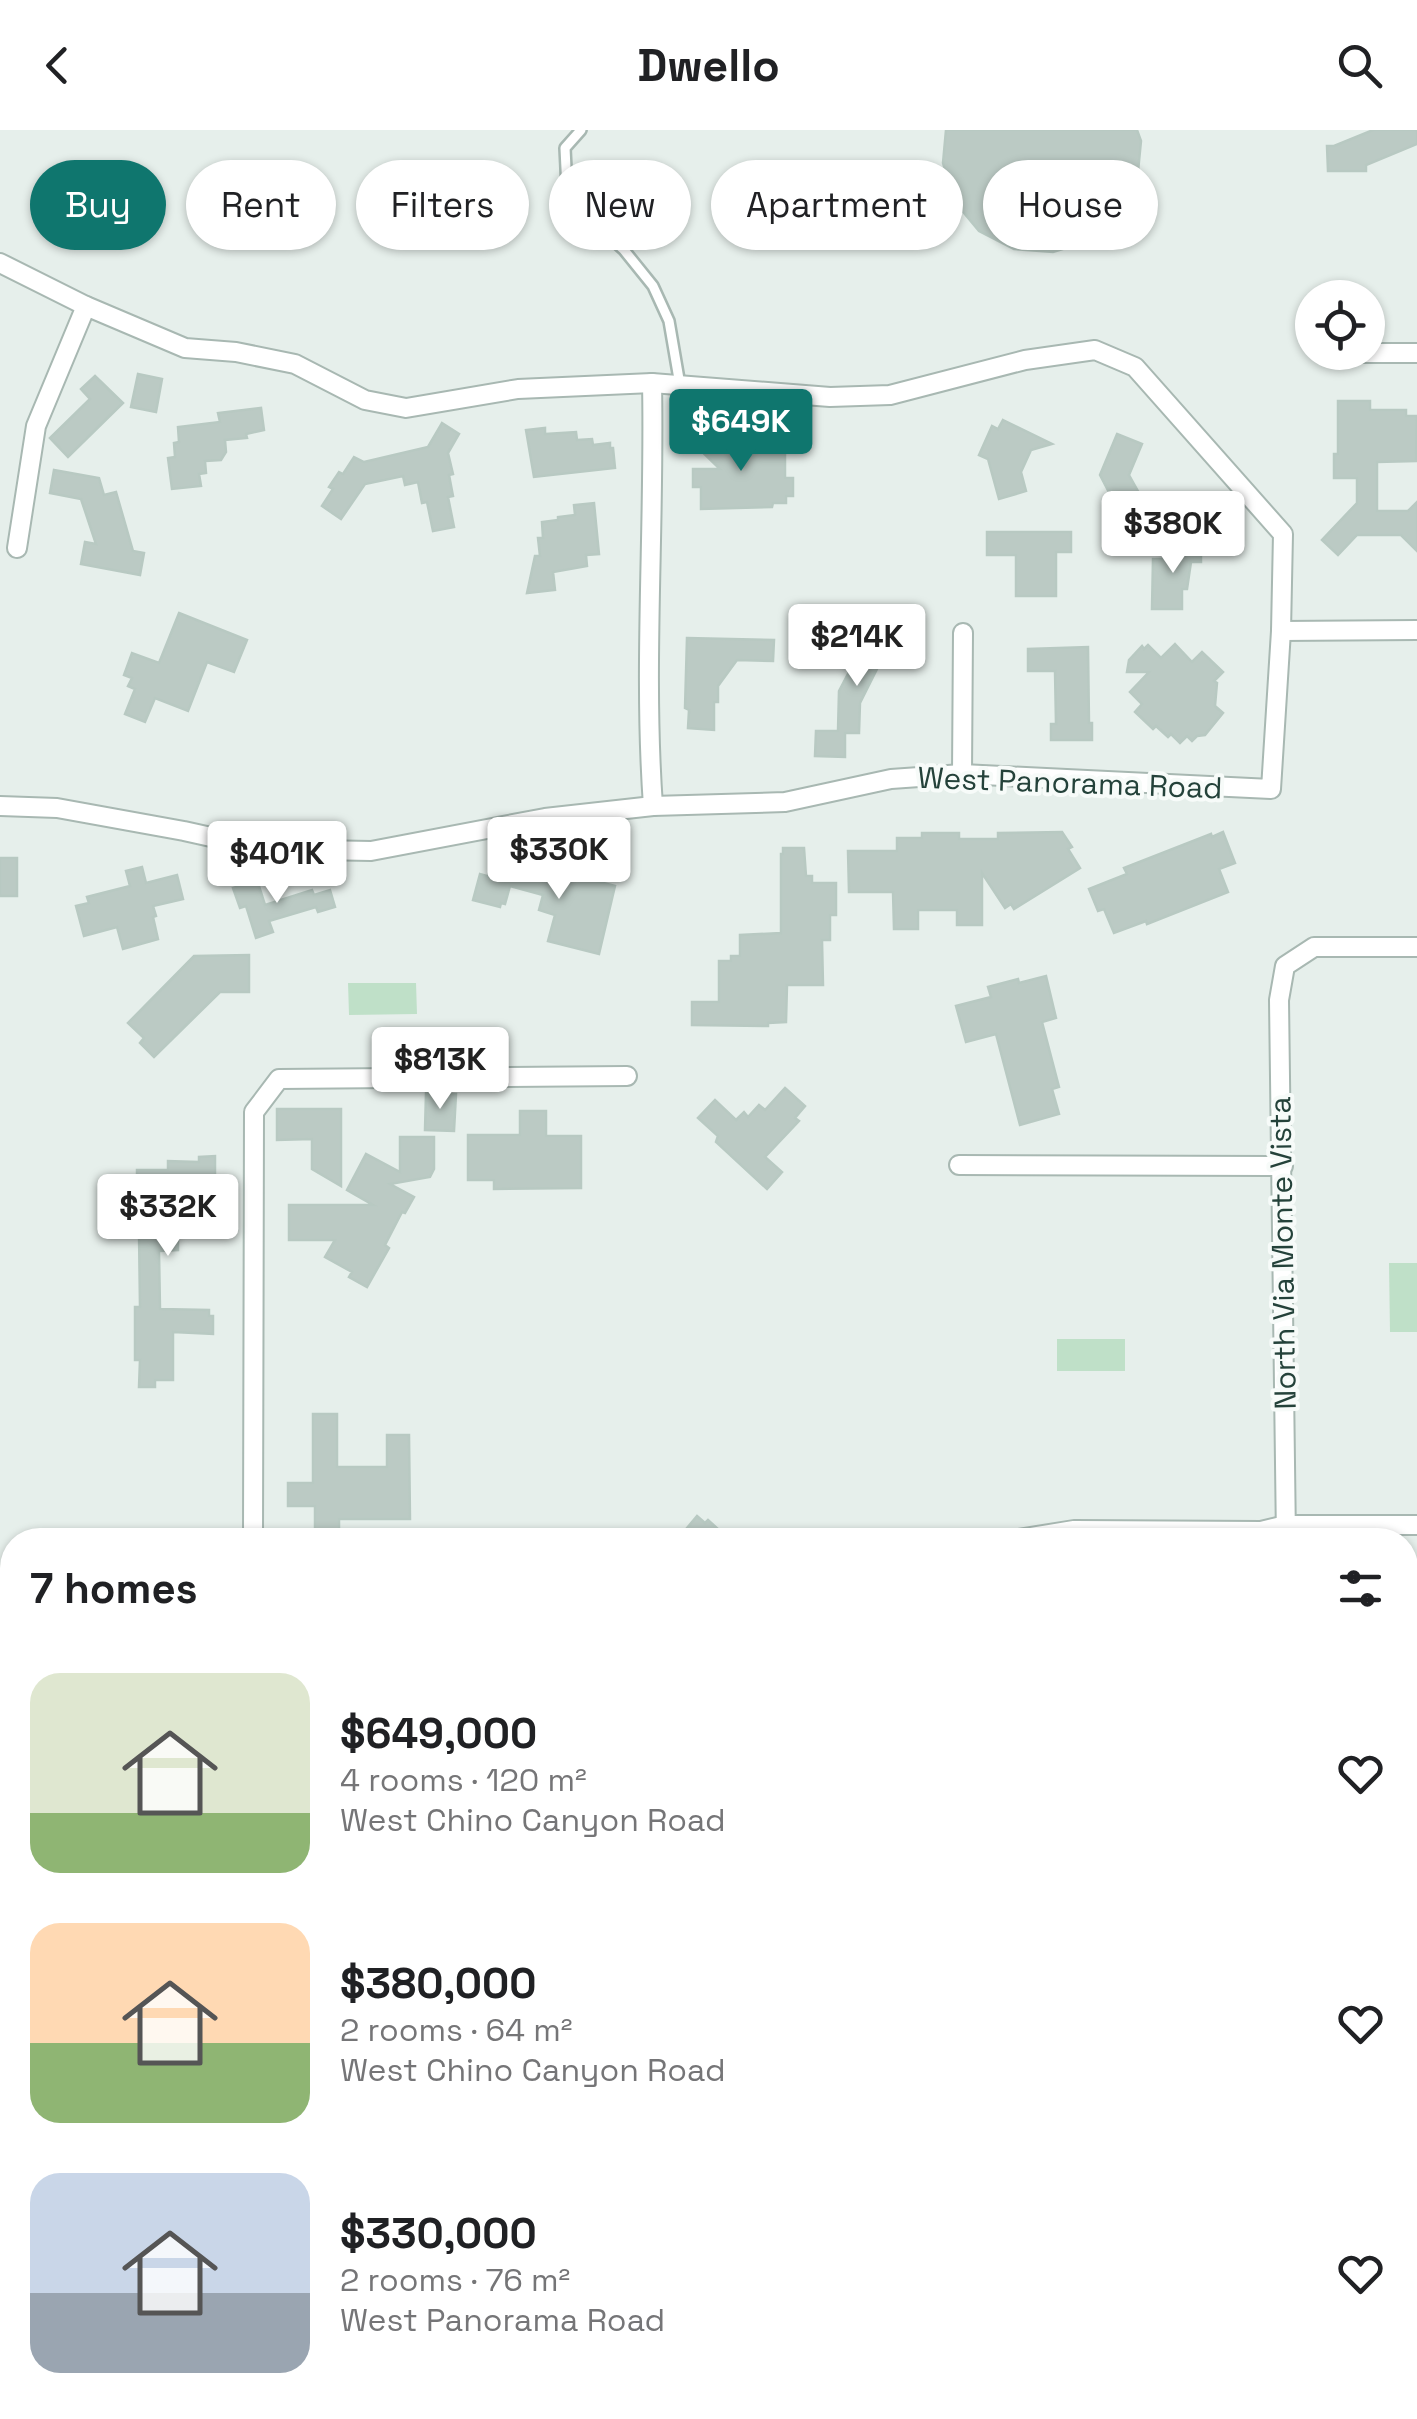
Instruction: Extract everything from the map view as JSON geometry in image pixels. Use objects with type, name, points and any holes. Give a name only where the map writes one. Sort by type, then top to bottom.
[{"type":"street","points":[[0,264],[185,348],[236,352],[295,364],[365,400],[406,408],[518,389],[652,383],[830,396],[890,395],[1024,360],[1095,350],[1135,367],[1283,534],[1280,631],[1417,630]]},
{"type":"street","points":[[18,548],[36,426],[86,306]]},
{"type":"street","points":[[1385,353],[1417,353]]},
{"type":"street","points":[[652,383],[648,740],[653,806]]},
{"type":"street","name":"West Panorama Road","points":[[0,806],[57,808],[184,830],[265,850],[370,851],[544,818],[653,806],[784,802],[891,779],[962,774],[1271,789],[1280,631]]},
{"type":"street","points":[[962,774],[963,633]]},
{"type":"street","name":"North Via Monte Vista","points":[[1286,1528],[1279,1000],[1285,966],[1314,948],[1417,946]]},
{"type":"street","points":[[253,1528],[254,1112],[279,1078],[627,1076]]},
{"type":"street","points":[[959,1166],[1283,1166]]},
{"type":"street","points":[[1352,1528],[1417,1524]]},
{"type":"lane","points":[[580,130],[565,148],[566,189],[653,286],[669,322],[680,385]]},
{"type":"green space","points":[[348,983],[416,983],[417,1014],[349,1015]]},
{"type":"green space","points":[[1389,1263],[1417,1263],[1417,1332],[1390,1332]]},
{"type":"green space","points":[[1057,1339],[1125,1339],[1125,1371],[1057,1371]]},
{"type":"building","points":[[946,130],[1137,130],[1141,141],[1139,160],[983,160],[983,233],[963,212],[963,160],[943,160]]},
{"type":"building","points":[[1373,130],[1417,130],[1417,144],[1366,165],[1366,171],[1328,171],[1327,146]]},
{"type":"building","points":[[138,374],[162,379],[156,412],[131,407]]},
{"type":"building","points":[[95,376],[123,403],[68,457],[50,438],[90,399],[81,389]]},
{"type":"building","points":[[1338,401],[1370,401],[1370,410],[1406,410],[1406,416],[1417,416],[1416,461],[1377,462],[1377,511],[1408,511],[1417,502],[1417,551],[1401,535],[1357,535],[1338,555],[1322,540],[1357,503],[1357,478],[1334,478]]},
{"type":"building","points":[[261,408],[264,430],[246,434],[247,438],[225,440],[226,452],[221,460],[205,461],[206,473],[199,474],[201,486],[172,489],[168,458],[175,457],[178,427],[220,422],[218,413]]},
{"type":"building","points":[[1003,420],[1052,444],[1031,450],[1021,472],[1026,491],[999,499],[988,459],[979,455],[992,426],[998,429]]},
{"type":"building","points":[[442,423],[459,434],[448,453],[453,496],[448,497],[454,527],[433,531],[418,482],[405,485],[403,476],[365,484],[341,519],[322,506],[333,489],[329,487],[354,457],[364,462],[428,447]]},
{"type":"building","points":[[707,427],[737,455],[737,434],[754,434],[760,437],[761,449],[785,452],[785,478],[793,478],[793,496],[786,496],[786,503],[773,503],[772,507],[701,509],[701,487],[693,487],[693,469],[720,469],[692,442]]},
{"type":"building","points":[[545,428],[545,434],[576,432],[577,440],[592,439],[593,445],[610,443],[615,468],[534,477],[526,430]]},
{"type":"building","points":[[1117,434],[1142,444],[1129,475],[1139,493],[1114,502],[1100,475]]},
{"type":"building","points":[[54,470],[99,478],[104,495],[116,492],[133,551],[144,553],[140,575],[81,564],[85,542],[96,544],[81,499],[50,493]]},
{"type":"building","points":[[594,503],[599,554],[586,555],[587,566],[553,572],[555,590],[527,593],[535,556],[540,556],[538,538],[543,538],[542,522],[575,515],[574,505]]},
{"type":"building","points":[[987,532],[1071,532],[1071,552],[1056,552],[1056,596],[1016,596],[1016,555],[987,555]]},
{"type":"building","points":[[1201,546],[1201,562],[1191,562],[1187,589],[1182,589],[1182,609],[1152,609],[1153,559],[1163,559],[1163,549]]},
{"type":"building","points":[[179,613],[247,640],[234,672],[207,662],[188,711],[155,698],[145,722],[125,714],[135,689],[128,686],[132,678],[124,675],[132,653],[159,663]]},
{"type":"building","points":[[874,628],[881,640],[897,631],[907,650],[879,665],[860,703],[859,733],[845,733],[845,757],[815,756],[816,731],[838,731],[839,691],[860,651],[854,639]]},
{"type":"building","points":[[687,638],[774,640],[773,661],[737,660],[718,686],[714,730],[688,728]]},
{"type":"building","points":[[1175,644],[1192,662],[1202,652],[1223,672],[1214,681],[1215,706],[1223,713],[1205,735],[1192,741],[1187,736],[1180,743],[1156,726],[1153,729],[1135,712],[1142,704],[1130,692],[1149,672],[1127,672],[1129,660],[1142,646],[1144,649],[1148,645],[1161,658]]},
{"type":"building","points":[[1088,647],[1092,740],[1051,740],[1051,724],[1056,724],[1055,671],[1028,671],[1028,649]]},
{"type":"building","points":[[1062,832],[1080,868],[1014,909],[1011,904],[1005,908],[982,873],[982,925],[957,925],[957,910],[918,910],[918,929],[894,929],[893,892],[849,892],[848,851],[897,851],[897,838],[922,838],[922,833],[959,833],[959,839],[998,839],[998,833]]},
{"type":"building","points":[[1223,832],[1235,863],[1219,869],[1228,892],[1114,933],[1104,909],[1098,911],[1089,889],[1127,874],[1124,868]]},
{"type":"building","points":[[783,848],[804,848],[806,876],[812,876],[812,883],[836,883],[836,915],[830,915],[830,940],[822,940],[823,985],[787,985],[786,1022],[768,1026],[692,1025],[692,1002],[719,1002],[719,961],[740,956],[740,935],[781,933]]},
{"type":"building","points":[[549,857],[572,863],[569,874],[615,886],[599,954],[548,941],[555,915],[539,910],[543,895],[510,886],[505,904],[500,907],[473,900],[480,874],[505,881],[508,868],[543,877]]},
{"type":"building","points":[[0,858],[17,858],[17,896],[0,896]]},
{"type":"building","points":[[142,867],[146,883],[177,875],[183,899],[153,906],[158,939],[123,949],[117,927],[84,936],[76,906],[89,903],[87,897],[130,886],[126,871]]},
{"type":"building","points":[[257,880],[265,905],[312,890],[314,895],[330,890],[335,907],[318,912],[316,907],[269,921],[273,932],[256,938],[246,906],[240,908],[233,888]]},
{"type":"building","points":[[249,955],[249,992],[220,992],[154,1057],[140,1043],[144,1038],[128,1023],[194,956]]},
{"type":"building","points":[[1046,976],[1056,1018],[1042,1022],[1059,1087],[1052,1089],[1059,1114],[1020,1125],[996,1034],[966,1042],[956,1006],[991,997],[988,987]]},
{"type":"building","points":[[785,1088],[805,1106],[795,1118],[799,1121],[765,1157],[782,1172],[767,1189],[716,1142],[718,1136],[698,1118],[715,1100],[736,1120],[744,1112],[748,1117],[759,1105],[765,1110]]},
{"type":"building","points":[[426,1093],[456,1094],[454,1131],[425,1130]]},
{"type":"building","points":[[277,1109],[341,1109],[341,1186],[312,1169],[312,1139],[277,1140]]},
{"type":"building","points":[[520,1111],[546,1111],[546,1136],[581,1136],[581,1188],[494,1189],[494,1180],[468,1180],[468,1135],[520,1135]]},
{"type":"building","points":[[400,1137],[434,1137],[434,1169],[430,1177],[390,1184],[414,1197],[402,1212],[385,1245],[389,1248],[367,1287],[349,1277],[352,1272],[325,1257],[335,1240],[289,1240],[289,1205],[373,1205],[347,1190],[366,1154],[400,1172]]},
{"type":"building","points":[[215,1156],[215,1217],[178,1216],[178,1250],[159,1251],[160,1309],[209,1310],[213,1334],[173,1332],[173,1380],[155,1380],[155,1387],[139,1387],[135,1307],[140,1307],[139,1233],[143,1233],[142,1206],[137,1205],[137,1170],[168,1170],[168,1161],[199,1162],[199,1157]]},
{"type":"building","points":[[313,1414],[337,1414],[337,1467],[387,1467],[387,1435],[409,1435],[410,1519],[339,1519],[339,1528],[315,1528],[315,1506],[288,1506],[288,1483],[313,1483]]},
{"type":"building","points":[[697,1516],[717,1528],[687,1528]]}]
